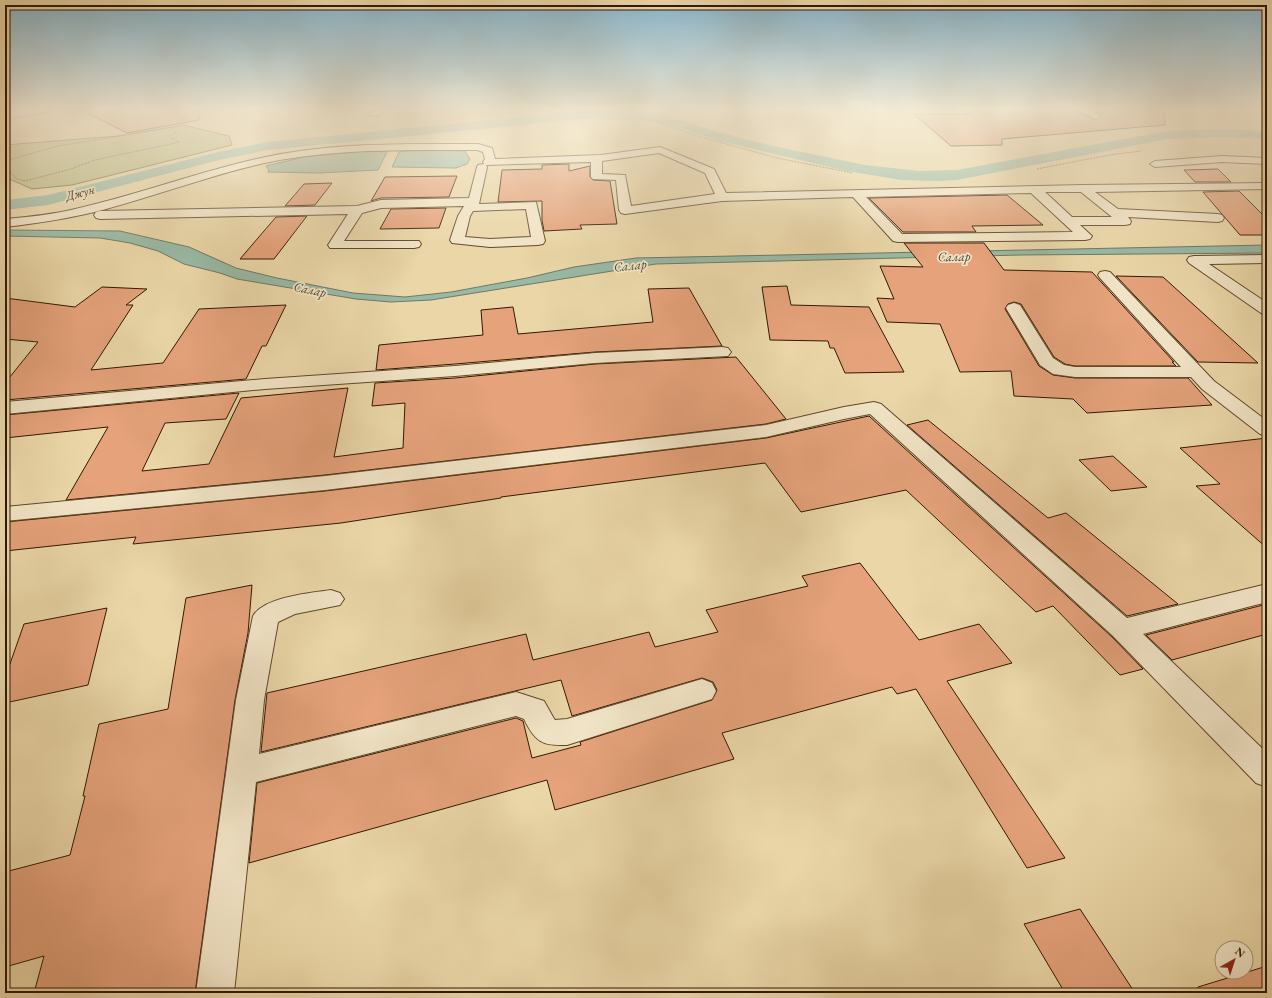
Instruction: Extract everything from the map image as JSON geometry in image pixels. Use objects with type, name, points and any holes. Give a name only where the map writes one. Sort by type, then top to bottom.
[{"type":"street","points":[[5,223],[69,215],[102,207],[243,166],[301,155]]},
{"type":"street","points":[[69,215],[357,210],[381,204],[472,205],[532,205],[538,241],[490,243],[457,240],[464,216],[472,205],[486,163],[487,155]]},
{"type":"street","points":[[486,163],[596,158],[623,155]]},
{"type":"street","points":[[671,155],[710,171],[720,193]]},
{"type":"street","points":[[596,158],[597,178],[621,177],[623,197],[682,202],[720,193],[857,194],[1083,188],[1267,186]]},
{"type":"street","points":[[1155,164],[1222,159],[1267,162]]},
{"type":"street","points":[[682,173],[702,168]]},
{"type":"street","points":[[700,181],[720,193]]},
{"type":"street","points":[[1069,221],[1125,221],[1083,188]]},
{"type":"street","points":[[857,194],[898,238],[1085,236],[1034,189]]},
{"type":"street","points":[[357,210],[335,245],[414,244]]},
{"type":"street","points":[[1114,212],[1218,218]]},
{"type":"street","points":[[1267,259],[1194,260],[1267,310]]},
{"type":"street","points":[[1105,275],[1208,385],[1267,430]]},
{"type":"street","points":[[1014,308],[1046,361],[1059,370],[1075,372],[1196,372]]},
{"type":"street","points":[[5,408],[257,385],[455,371],[595,358],[722,352]]},
{"type":"street","points":[[5,514],[325,483],[766,431],[844,413],[874,408],[1122,630],[1267,773]]},
{"type":"street","points":[[1122,630],[1267,592]]},
{"type":"street","points":[[215,993],[250,700],[266,616],[291,605],[331,599]]},
{"type":"street","points":[[241,772],[516,704],[534,710],[544,728],[552,733],[567,732],[702,691]]},
{"type":"path","points":[[5,161],[28,155]]},
{"type":"path","points":[[5,171],[12,174],[17,179],[25,181],[71,169],[95,160],[121,155]]},
{"type":"path","points":[[765,155],[858,175]]},
{"type":"path","points":[[1037,169],[1113,155]]},
{"type":"green space","points":[[5,155],[194,155],[72,185],[32,189],[5,177]]},
{"type":"water","points":[[329,155],[386,155],[378,170],[319,173],[268,172],[269,170],[266,166],[304,157]]},
{"type":"water","points":[[398,155],[467,155],[470,159],[467,164],[456,168],[392,167]]},
{"type":"water","name":"Салар","points":[[5,230],[120,231],[189,247],[236,268],[277,278],[353,293],[405,297],[451,292],[527,278],[574,267],[636,258],[1267,245],[1267,253],[1021,255],[656,264],[431,300],[391,302],[356,299],[237,279],[184,264],[158,251],[130,243],[100,238],[5,236]]},
{"type":"building","points":[[569,164],[569,171],[590,166],[590,177],[593,180],[610,181],[617,224],[580,225],[582,229],[544,231],[542,220],[542,201],[498,202],[502,170],[542,169],[542,165]]},
{"type":"building","points":[[1218,169],[1231,182],[1195,182],[1184,170]]},
{"type":"building","points":[[457,176],[449,197],[381,198],[371,201],[385,177]]},
{"type":"building","points":[[332,183],[315,205],[285,206],[304,184]]},
{"type":"building","points":[[1239,191],[1267,219],[1267,235],[1240,235],[1203,192]]},
{"type":"building","points":[[1007,195],[1043,225],[972,226],[976,232],[903,232],[869,198]]},
{"type":"building","points":[[446,208],[439,228],[380,229],[391,209]]},
{"type":"building","points":[[307,216],[274,259],[240,259],[276,217]]},
{"type":"building","points":[[904,243],[984,243],[1004,270],[1092,272],[1176,366],[1075,366],[1065,364],[1054,357],[1021,304],[1014,302],[1008,304],[1005,309],[1039,366],[1053,375],[1075,378],[1188,378],[1212,405],[1087,413],[1073,399],[1014,396],[1011,371],[960,372],[940,324],[887,322],[877,298],[894,299],[880,266],[923,267]]},
{"type":"building","points":[[1116,276],[1163,277],[1258,363],[1198,362]]},
{"type":"building","points":[[787,286],[791,305],[869,307],[904,372],[845,373],[834,348],[830,348],[828,341],[770,340],[762,287]]},
{"type":"building","points":[[102,287],[147,289],[126,305],[133,305],[91,370],[163,363],[199,309],[286,305],[266,346],[262,346],[246,379],[5,400],[5,383],[38,342],[5,339],[5,298],[75,307]]},
{"type":"building","points":[[689,288],[722,346],[595,352],[376,370],[379,345],[483,335],[481,310],[513,307],[518,334],[653,322],[648,289]]},
{"type":"building","points":[[736,357],[786,419],[766,424],[325,475],[66,500],[108,427],[5,438],[5,415],[239,393],[226,419],[165,423],[142,471],[209,464],[241,398],[348,388],[334,457],[403,448],[405,403],[372,406],[375,383],[455,378],[595,364]]},
{"type":"building","points":[[869,416],[1112,637],[1143,669],[1120,675],[1053,606],[1036,612],[906,490],[801,512],[765,463],[501,497],[341,523],[133,544],[136,537],[5,551],[5,522],[325,491],[766,438]]},
{"type":"building","points":[[928,420],[1048,518],[1066,513],[1178,604],[1127,616],[907,425]]},
{"type":"building","points":[[1267,438],[1267,548],[1196,486],[1220,484],[1180,448]]},
{"type":"building","points":[[1113,456],[1147,487],[1111,491],[1079,460]]},
{"type":"building","points":[[860,563],[919,640],[979,624],[1012,663],[947,681],[1065,858],[1027,868],[916,689],[897,694],[892,687],[722,733],[734,759],[555,810],[547,780],[249,863],[257,783],[516,718],[523,721],[532,758],[581,745],[580,742],[712,700],[717,690],[713,682],[702,678],[572,716],[561,680],[261,752],[267,693],[526,634],[533,660],[649,632],[655,647],[718,632],[706,610],[808,586],[802,576]]},
{"type":"building","points":[[252,585],[248,633],[235,700],[195,993],[34,993],[44,956],[5,967],[5,872],[70,855],[85,796],[83,796],[99,724],[168,709],[186,598]]},
{"type":"building","points":[[1267,604],[1267,634],[1172,660],[1146,635]]},
{"type":"building","points":[[107,608],[88,685],[5,703],[5,678],[24,624]]},
{"type":"building","points":[[1080,909],[1135,993],[1065,993],[1024,924]]},
{"type":"building","points":[[1267,966],[1267,993],[1198,993],[1198,987],[1221,980],[1254,980],[1254,970]]},
{"type":"waterway","name":"Джун","points":[[5,205],[48,200],[225,155]]},
{"type":"waterway","name":"Джун","points":[[794,155],[865,170],[919,176],[957,175],[1064,155]]}]
